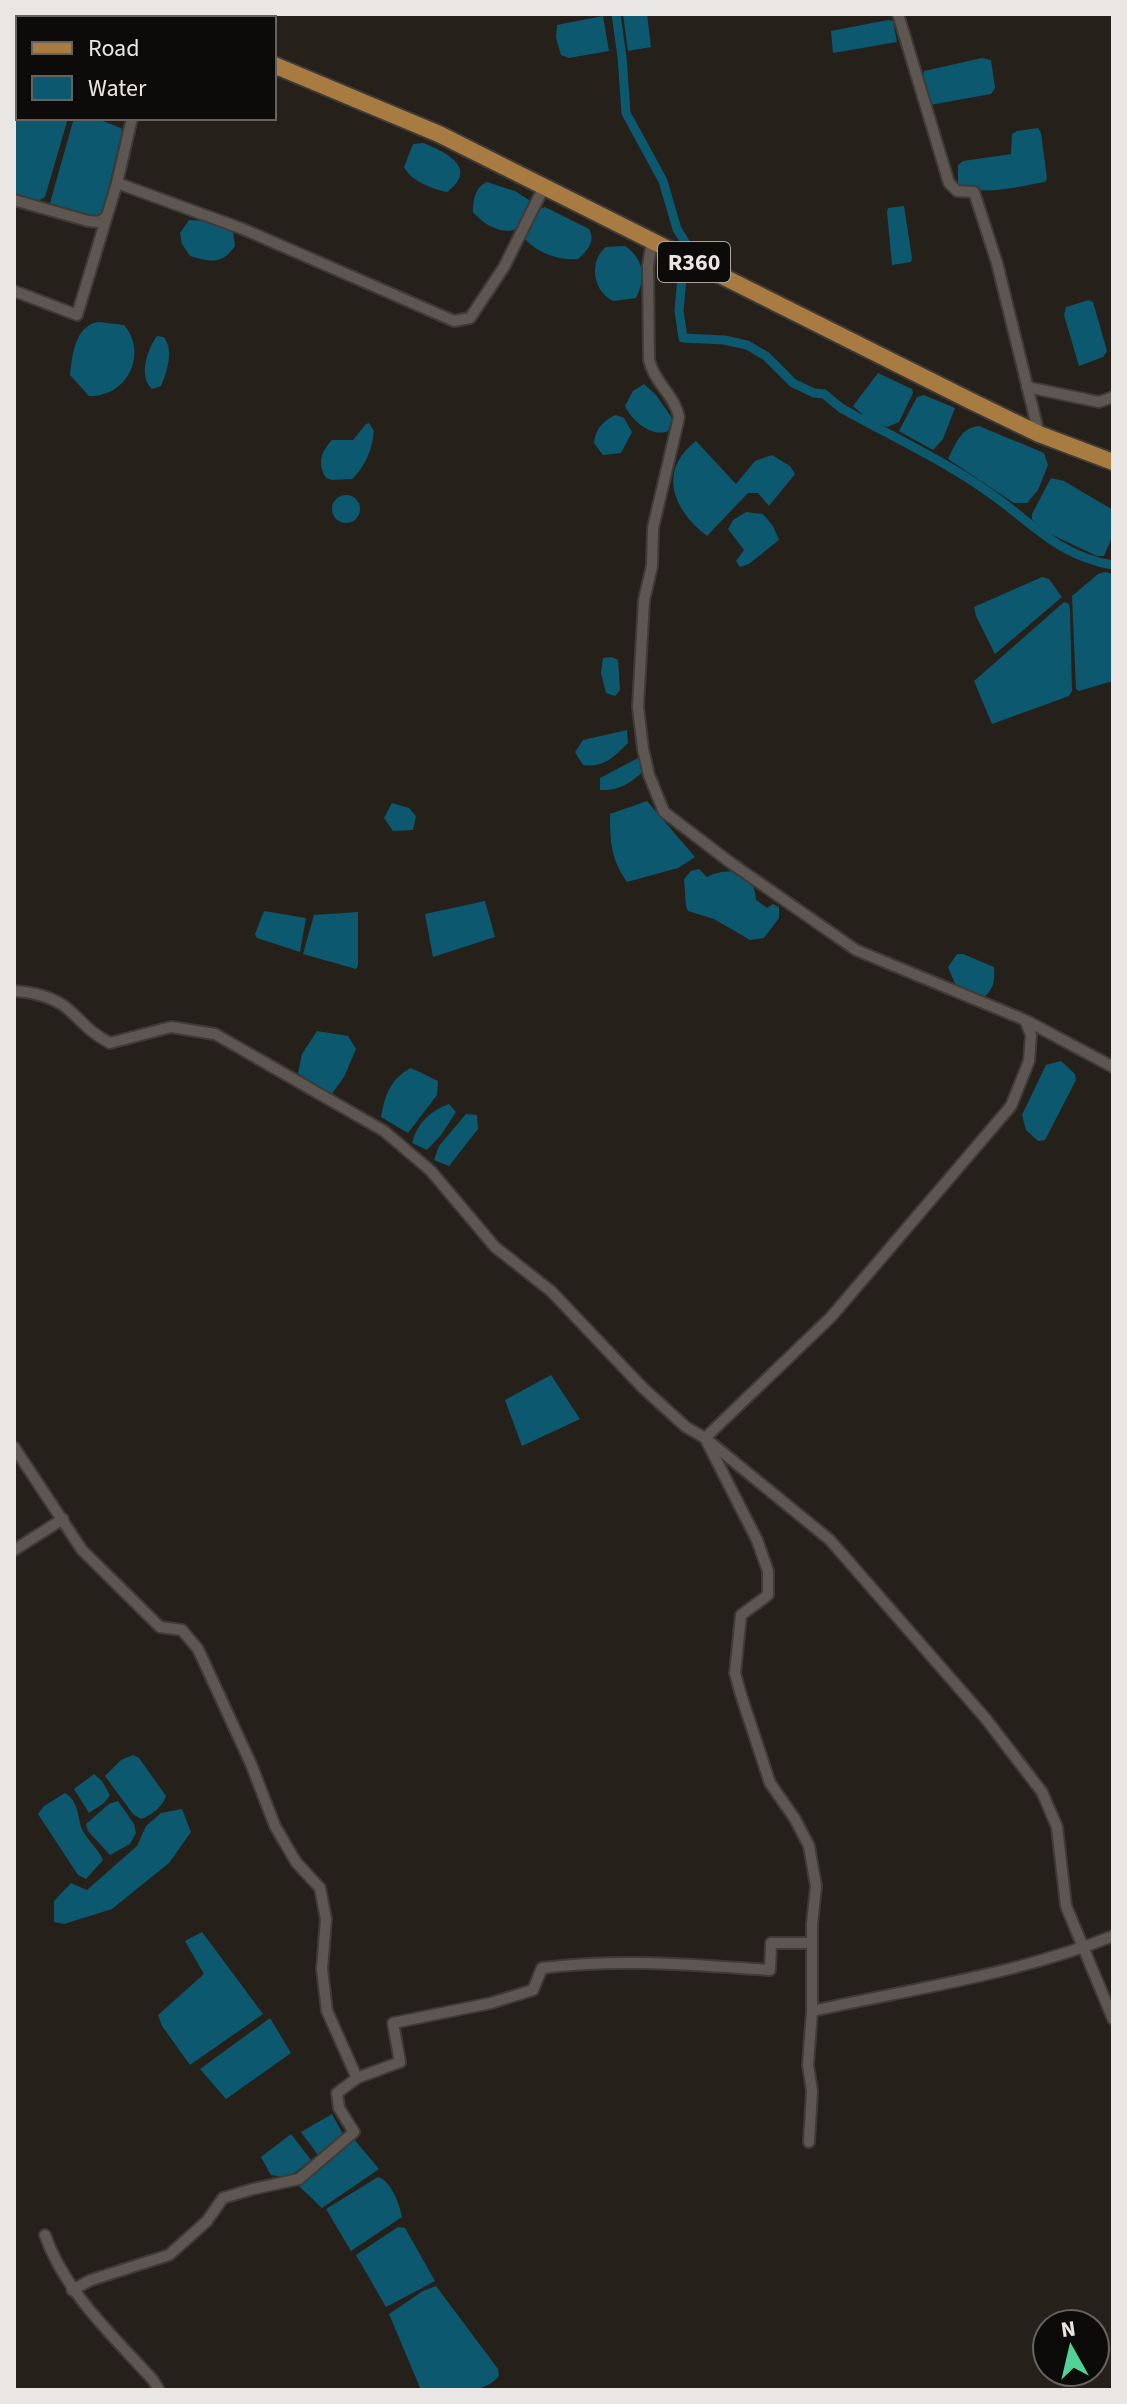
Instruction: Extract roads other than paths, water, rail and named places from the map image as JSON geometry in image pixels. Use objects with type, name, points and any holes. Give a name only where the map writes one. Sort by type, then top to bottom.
[{"type":"main road","name":"R360","points":[[276,66],[439,134],[1039,434],[1113,462]]},
{"type":"street","points":[[898,14],[949,183],[957,191],[974,192],[997,263],[1039,434]]},
{"type":"street","points":[[14,291],[77,315],[117,183],[132,120]]},
{"type":"street","points":[[117,183],[243,229],[454,321],[470,318],[504,267],[544,187]]},
{"type":"street","points":[[14,200],[88,221],[99,222],[105,218]]},
{"type":"street","points":[[652,241],[648,266],[649,360],[653,375],[676,406],[679,417],[653,528],[652,566],[644,600],[638,707],[643,749],[655,795],[664,812],[856,950],[1025,1020],[1113,1067]]},
{"type":"street","points":[[1027,387],[1099,402],[1113,397]]},
{"type":"street","points":[[14,991],[49,998],[67,1007],[92,1034],[110,1043],[171,1027],[215,1034],[384,1131],[431,1171],[495,1247],[551,1291],[643,1388],[686,1427],[705,1438],[830,1540],[986,1719],[1042,1792],[1057,1827],[1066,1906],[1113,2019]]},
{"type":"street","points":[[705,1438],[831,1317],[1011,1106],[1029,1061],[1031,1035],[1025,1020]]},
{"type":"street","points":[[705,1438],[750,1523],[768,1571],[768,1595],[741,1615],[735,1673],[770,1783],[809,1846],[816,1886],[808,2065],[812,2091],[809,2142]]},
{"type":"street","points":[[14,1447],[82,1550],[160,1627],[182,1630],[198,1649],[251,1764],[275,1826],[296,1862],[320,1888],[326,1919],[322,1969],[327,2011],[357,2078]]},
{"type":"street","points":[[14,1550],[63,1519]]},
{"type":"street","points":[[812,2011],[1029,1963],[1084,1948],[1113,1936]]},
{"type":"street","points":[[72,2290],[91,2280],[169,2255],[207,2221],[223,2198],[299,2179],[354,2132],[339,2108],[337,2093],[357,2078],[400,2062],[393,2023],[491,2003],[533,1990],[542,1968],[588,1962],[643,1961],[770,1970],[771,1943],[812,1943]]},
{"type":"street","points":[[45,2235],[54,2261],[72,2290],[159,2390]]},
{"type":"water","points":[[623,14],[647,14],[651,47],[628,51]]},
{"type":"water","points":[[603,16],[609,51],[569,58],[561,55],[556,38],[557,25]]},
{"type":"water","points":[[893,21],[897,42],[833,53],[831,31]]},
{"type":"water","points":[[982,58],[991,60],[995,88],[991,94],[930,105],[922,82],[924,71]]},
{"type":"water","points":[[14,117],[16,120],[67,120],[45,197],[40,200],[14,195]]},
{"type":"water","points":[[73,120],[100,120],[121,128],[102,215],[89,218],[75,215],[50,203]]},
{"type":"water","points":[[1038,128],[1047,178],[1045,182],[989,190],[958,185],[958,165],[963,161],[1011,154],[1012,134]]},
{"type":"water","points":[[423,143],[449,156],[460,168],[456,183],[447,192],[417,180],[404,167],[413,144]]},
{"type":"water","points":[[487,182],[515,191],[529,200],[528,214],[517,229],[500,230],[473,212],[476,194]]},
{"type":"water","points":[[904,206],[912,258],[911,262],[892,265],[887,212],[888,208]]},
{"type":"water","points":[[545,207],[589,229],[591,242],[578,259],[549,255],[525,239],[537,210]]},
{"type":"water","points":[[189,220],[209,221],[233,232],[235,246],[220,259],[204,260],[190,256],[182,244],[180,233]]},
{"type":"water","points":[[625,246],[639,263],[641,283],[636,298],[614,301],[601,291],[595,268],[600,253],[606,247]]},
{"type":"water","points":[[1089,300],[1093,302],[1107,351],[1103,357],[1079,366],[1064,315],[1066,307]]},
{"type":"water","points":[[98,322],[124,325],[131,336],[134,360],[124,381],[114,389],[89,396],[70,375],[80,335],[84,329]]},
{"type":"water","points":[[157,336],[164,337],[167,343],[168,361],[161,386],[152,389],[145,377],[145,370],[147,355]]},
{"type":"water","points":[[878,373],[912,389],[913,393],[899,422],[887,427],[869,420],[853,406]]},
{"type":"water","points":[[644,384],[672,418],[668,431],[662,433],[643,427],[625,406],[633,391]]},
{"type":"water","points":[[924,395],[955,408],[943,439],[933,450],[899,431],[917,397]]},
{"type":"water","points":[[616,415],[624,418],[632,432],[621,453],[603,455],[594,443],[596,434],[604,423]]},
{"type":"water","points":[[369,423],[374,431],[372,444],[357,474],[352,479],[326,478],[321,463],[328,444],[332,440],[353,440]]},
{"type":"water","points":[[979,426],[1044,453],[1048,465],[1038,490],[1027,503],[1014,503],[948,459],[963,433]]},
{"type":"water","points":[[696,441],[736,484],[755,461],[772,455],[790,466],[795,474],[769,506],[758,493],[748,493],[707,536],[685,514],[674,490],[676,465]]},
{"type":"water","points":[[1051,478],[1064,481],[1113,510],[1113,535],[1104,556],[1097,556],[1042,530],[1032,519]]},
{"type":"water","points":[[346,495],[356,499],[360,509],[356,519],[346,523],[336,519],[332,509],[336,499]]},
{"type":"water","points":[[746,512],[763,514],[779,540],[749,564],[740,567],[736,561],[744,550],[728,529],[733,520]]},
{"type":"water","points":[[1098,574],[1113,574],[1113,681],[1079,691],[1076,689],[1072,596]]},
{"type":"water","points":[[1042,577],[1049,579],[1062,597],[995,654],[974,607]]},
{"type":"water","points":[[1064,602],[1069,604],[1070,610],[1072,691],[1069,696],[992,724],[974,681]]},
{"type":"water","points":[[603,658],[618,660],[620,690],[615,696],[606,693],[601,673]]},
{"type":"water","points":[[627,730],[628,743],[603,763],[583,765],[575,752],[583,740]]},
{"type":"water","points":[[638,758],[644,770],[635,779],[619,788],[600,790],[600,778]]},
{"type":"water","points":[[647,801],[695,857],[678,868],[627,882],[612,850],[610,814]]},
{"type":"water","points":[[392,803],[409,808],[416,816],[413,830],[393,831],[384,818]]},
{"type":"water","points":[[699,869],[707,877],[731,872],[746,877],[756,900],[767,908],[773,904],[779,907],[779,918],[764,938],[750,940],[714,919],[688,911],[684,879],[691,871]]},
{"type":"water","points":[[485,901],[495,937],[433,957],[425,914]]},
{"type":"water","points":[[264,911],[306,918],[300,952],[257,938],[255,934]]},
{"type":"water","points":[[358,912],[356,969],[303,954],[314,915]]},
{"type":"water","points":[[957,954],[994,967],[993,984],[982,998],[956,986],[948,967]]},
{"type":"water","points":[[317,1031],[348,1036],[356,1049],[344,1077],[331,1095],[314,1087],[298,1073],[302,1054]]},
{"type":"water","points":[[1061,1061],[1075,1074],[1076,1080],[1045,1140],[1038,1141],[1026,1130],[1022,1115],[1046,1065]]},
{"type":"water","points":[[411,1068],[438,1081],[437,1095],[408,1133],[381,1117],[390,1088],[398,1077]]},
{"type":"water","points":[[449,1104],[456,1112],[427,1150],[412,1143],[425,1119]]},
{"type":"water","points":[[466,1114],[477,1115],[478,1129],[449,1166],[434,1160],[439,1146]]},
{"type":"water","points":[[551,1375],[580,1419],[522,1446],[505,1400]]},
{"type":"water","points":[[133,1755],[139,1758],[166,1796],[156,1810],[141,1819],[133,1814],[105,1776],[121,1760]]},
{"type":"water","points":[[94,1774],[110,1795],[89,1813],[74,1789]]},
{"type":"water","points":[[65,1793],[75,1803],[81,1827],[103,1860],[86,1879],[78,1875],[38,1814],[44,1806]]},
{"type":"water","points":[[118,1801],[134,1824],[136,1833],[130,1844],[110,1855],[88,1831],[86,1824],[109,1804]]},
{"type":"water","points":[[182,1809],[191,1832],[169,1863],[112,1909],[64,1924],[54,1922],[54,1901],[71,1883],[87,1890],[137,1846],[146,1826],[161,1813]]},
{"type":"water","points":[[202,1932],[263,2014],[190,2065],[162,2026],[158,2015],[204,1974],[185,1941]]},
{"type":"water","points":[[270,2018],[291,2053],[226,2099],[200,2069]]},
{"type":"water","points":[[332,2114],[344,2136],[318,2155],[301,2132]]},
{"type":"water","points":[[291,2134],[311,2160],[288,2178],[271,2175],[261,2157]]},
{"type":"water","points":[[353,2138],[379,2169],[322,2208],[298,2185]]},
{"type":"water","points":[[378,2177],[391,2188],[402,2217],[351,2251],[326,2209]]},
{"type":"water","points":[[398,2227],[405,2228],[435,2281],[386,2307],[356,2255]]},
{"type":"water","points":[[436,2286],[498,2369],[499,2376],[492,2383],[463,2391],[421,2390],[389,2314]]},
{"type":"waterway","points":[[616,14],[626,113],[663,181],[677,229],[690,250]]},
{"type":"waterway","points":[[683,266],[679,311],[683,338],[724,340],[747,345],[766,356],[793,383],[814,393],[824,394],[841,408],[952,468],[1060,546],[1113,565]]}]
